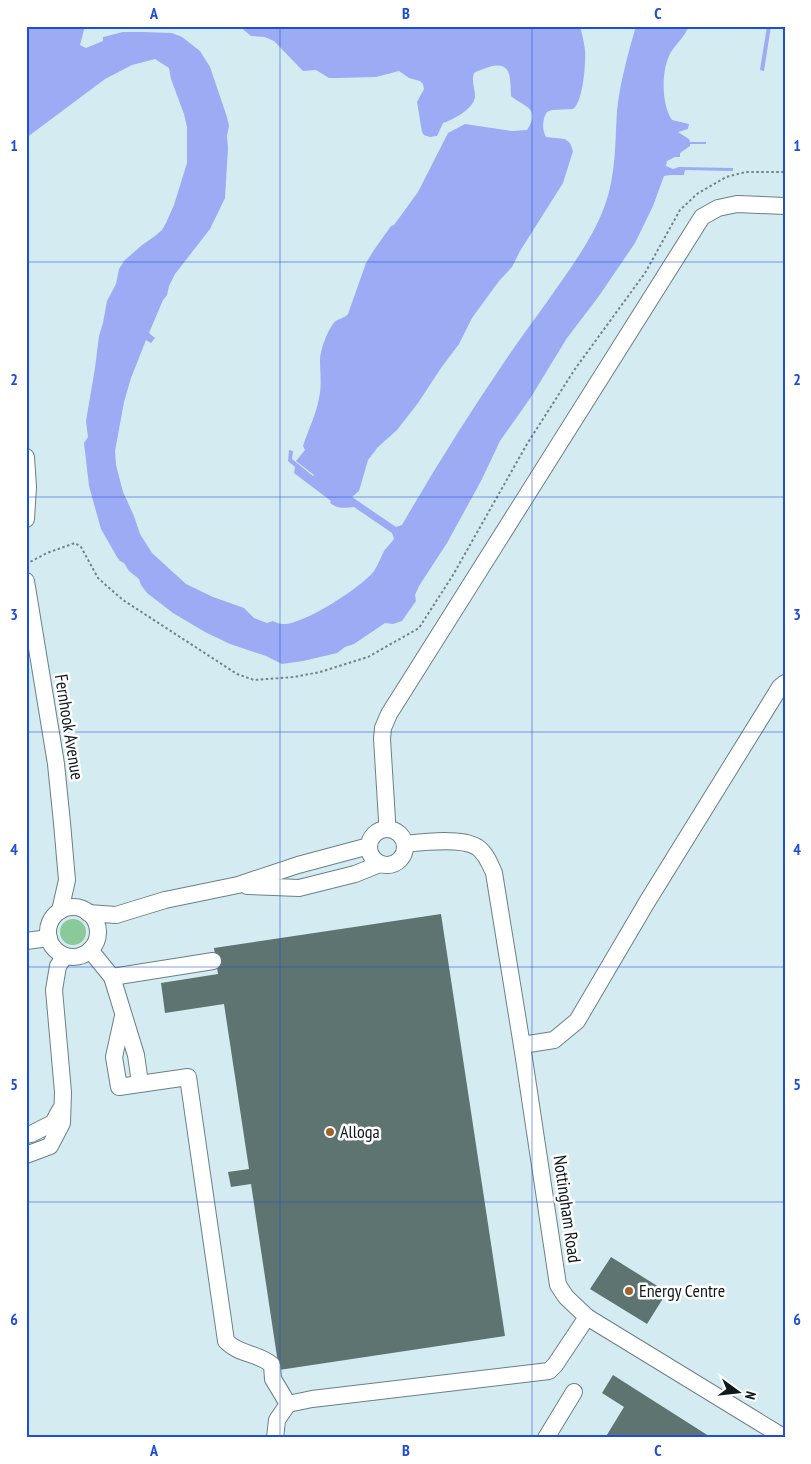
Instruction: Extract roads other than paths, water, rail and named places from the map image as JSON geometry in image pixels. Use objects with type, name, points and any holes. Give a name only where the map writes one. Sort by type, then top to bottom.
[{"type":"street","points":[[387,828],[382,739],[383,728],[389,714],[702,217],[718,208],[737,204],[785,206]]},
{"type":"street","points":[[26,457],[26,519]]},
{"type":"street","name":"Fernhook Avenue","points":[[26,581],[33,674],[56,764],[67,880],[60,911]]},
{"type":"street","points":[[522,1045],[554,1040],[577,1021],[647,902],[780,687],[785,683]]},
{"type":"street","points":[[387,828],[399,833],[405,844],[403,857],[393,865],[380,864],[370,854],[370,840],[374,834],[387,828]]},
{"type":"street","name":"Nottingham Road","points":[[405,844],[458,841],[476,846],[486,857],[494,873],[558,1285],[566,1297],[587,1317],[785,1438]]},
{"type":"street","points":[[86,911],[93,918],[97,932],[90,950],[76,957],[65,956],[56,951],[48,938],[48,930],[54,916],[67,908],[76,907],[86,911],[116,915],[165,900],[238,885],[298,865],[369,846]]},
{"type":"street","points":[[238,885],[299,888],[355,874],[380,864]]},
{"type":"street","name":"Fernhook Avenue","points":[[67,880],[86,911]]},
{"type":"street","points":[[97,932],[116,915]]},
{"type":"street","points":[[26,941],[48,938]]},
{"type":"street","points":[[90,950],[112,976],[136,1055],[140,1083]]},
{"type":"street","points":[[26,1155],[50,1146],[62,1123],[63,1092],[54,990],[58,966],[65,956]]},
{"type":"street","points":[[112,976],[213,961]]},
{"type":"street","points":[[123,1016],[114,1057],[119,1087],[188,1077],[226,1342],[233,1348],[267,1360],[272,1365],[273,1379],[288,1404]]},
{"type":"street","points":[[26,1135],[53,1123],[63,1106]]},
{"type":"street","points":[[275,1438],[277,1420],[288,1404],[312,1399],[548,1371],[561,1357],[587,1317]]},
{"type":"street","points":[[546,1438],[574,1392]]},
{"type":"water","points":[[26,26],[85,26],[80,45],[86,48],[103,41],[103,37],[123,32],[172,33],[182,37],[200,51],[210,67],[229,126],[225,198],[210,229],[175,274],[169,286],[167,295],[149,333],[155,338],[151,343],[146,340],[124,402],[115,451],[116,465],[123,492],[140,534],[152,553],[186,584],[213,597],[244,608],[254,618],[267,623],[273,621],[281,624],[291,623],[303,619],[345,595],[374,571],[384,551],[394,539],[392,533],[354,507],[338,507],[330,503],[331,501],[294,473],[295,467],[288,461],[289,450],[293,451],[292,459],[314,475],[296,461],[305,450],[303,446],[318,404],[320,356],[328,332],[335,322],[348,314],[366,263],[391,226],[394,225],[418,192],[448,133],[465,124],[512,131],[527,130],[533,117],[529,108],[511,96],[510,78],[506,69],[502,66],[489,67],[474,73],[475,96],[468,109],[443,123],[437,136],[430,137],[422,132],[417,102],[424,89],[420,81],[409,78],[399,71],[376,77],[329,78],[316,70],[303,71],[274,41],[265,37],[251,36],[239,26],[580,26],[585,56],[583,82],[579,99],[573,109],[547,112],[543,121],[546,137],[565,139],[570,143],[573,151],[563,183],[512,267],[499,281],[472,318],[459,344],[418,403],[397,430],[378,447],[368,460],[359,491],[352,497],[396,527],[402,525],[466,420],[579,255],[600,218],[609,194],[614,159],[618,100],[636,26],[689,26],[668,59],[664,77],[664,96],[668,113],[672,120],[689,124],[688,129],[678,132],[689,139],[690,142],[706,142],[706,144],[690,144],[680,153],[680,157],[667,161],[666,166],[673,169],[679,167],[733,168],[733,171],[685,170],[684,175],[664,176],[653,206],[635,243],[599,296],[567,338],[531,397],[500,441],[481,481],[447,543],[419,586],[415,595],[416,601],[402,621],[393,624],[385,623],[337,653],[282,664],[266,656],[230,644],[173,613],[147,593],[139,579],[117,557],[101,529],[89,486],[84,443],[88,437],[86,421],[99,336],[107,301],[116,284],[119,269],[124,261],[162,230],[174,205],[187,163],[187,127],[169,68],[155,59],[132,65],[105,79],[26,138]]},
{"type":"water","points":[[767,26],[771,26],[764,71],[760,70]]},
{"type":"place","name":"Alloga","points":[[330,1132]]},
{"type":"place","name":"Energy Centre","points":[[629,1291]]}]
